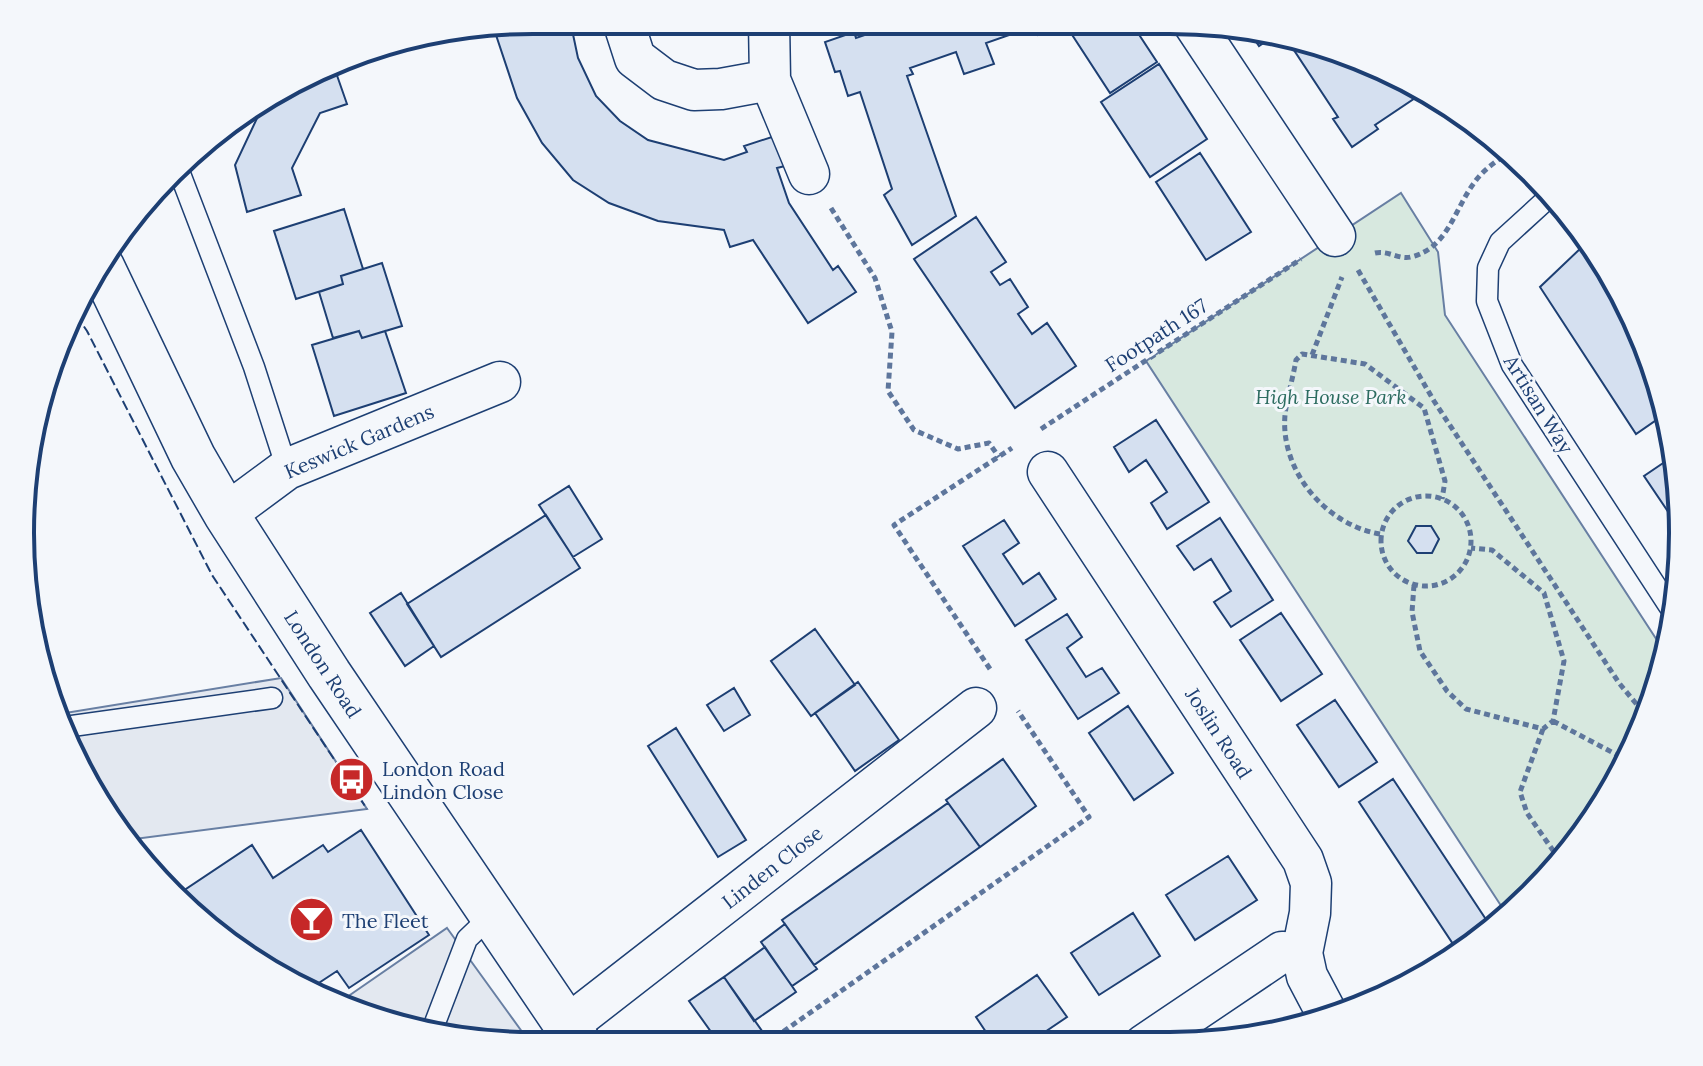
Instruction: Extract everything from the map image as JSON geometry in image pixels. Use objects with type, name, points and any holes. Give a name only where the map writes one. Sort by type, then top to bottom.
[{"type":"street","points":[[627,34],[635,58],[664,80],[694,90],[721,89],[770,80]]},
{"type":"street","points":[[769,34],[770,80],[809,174]]},
{"type":"street","points":[[1202,35],[1352,251]]},
{"type":"street","name":"London Road","points":[[106,275],[193,457],[226,514],[329,674],[571,1032]]},
{"type":"street","name":"Keswick Gardens","points":[[226,514],[287,469],[500,382]]},
{"type":"street","name":"Joslin Road","points":[[1048,472],[1303,860],[1311,883],[1310,913],[1302,953],[1307,976],[1323,1008]]},
{"type":"street","name":"Linden Close","points":[[574,1032],[976,708]]},
{"type":"street","points":[[1163,1032],[1282,952],[1302,953]]},
{"type":"lane","points":[[182,178],[254,367],[287,469]]},
{"type":"lane","name":"Artisan Way","points":[[1543,202],[1500,242],[1488,268],[1487,301],[1512,365],[1665,599]]},
{"type":"lane","points":[[73,726],[272,698]]},
{"type":"lane","points":[[435,1022],[467,939],[492,915]]},
{"type":"path","points":[[1500,159],[1474,182],[1445,235],[1427,251],[1407,258],[1384,251],[1352,251],[1434,401],[1619,683],[1638,706]]},
{"type":"path","points":[[809,174],[875,278],[892,332],[888,391],[914,430],[958,449],[989,443],[999,457]]},
{"type":"path","name":"Footpath 167","points":[[1048,472],[1027,439],[1352,251]]},
{"type":"path","points":[[1312,355],[1344,274]]},
{"type":"path","points":[[1380,534],[1361,531],[1317,502],[1290,460],[1285,417],[1296,360],[1302,354],[1365,364],[1424,408],[1445,481],[1442,499]]},
{"type":"path","points":[[1424,408],[1434,401]]},
{"type":"path","points":[[1422,496],[1442,499],[1459,510],[1470,527],[1471,548],[1467,563],[1457,575],[1430,587],[1414,585],[1399,579],[1388,566],[1381,551],[1380,534],[1389,515],[1403,501],[1422,496]]},
{"type":"path","points":[[1471,548],[1492,550],[1544,593],[1564,661],[1553,721],[1543,729],[1520,792],[1527,813],[1554,852]]},
{"type":"path","points":[[1414,585],[1412,612],[1420,651],[1447,691],[1466,709],[1543,729]]},
{"type":"path","points":[[1544,593],[1555,585]]},
{"type":"path","points":[[1553,721],[1617,755]]},
{"type":"green space","name":"High House Park","points":[[1401,193],[1438,252],[1445,315],[1657,640],[1643,693],[1618,754],[1602,782],[1566,837],[1501,906],[1146,361]]},
{"type":"shaded area","points":[[281,678],[367,809],[138,839],[85,754],[68,713]]},
{"type":"shaded area","points":[[447,928],[522,1032],[436,1022],[348,996]]},
{"type":"building","points":[[573,34],[578,58],[596,96],[620,121],[648,140],[724,160],[747,152],[744,146],[775,136],[785,166],[777,168],[789,203],[833,270],[838,266],[856,292],[808,323],[753,240],[730,247],[724,230],[658,221],[609,203],[573,180],[542,143],[517,98],[496,35]]},
{"type":"building","points":[[848,34],[855,34],[856,38],[868,34],[1012,34],[986,43],[994,64],[964,74],[956,52],[910,68],[913,74],[907,76],[956,216],[912,245],[884,195],[892,189],[860,92],[848,96],[840,71],[835,72],[825,42]]},
{"type":"building","points":[[1072,34],[1139,34],[1157,62],[1110,93]]},
{"type":"building","points":[[1294,50],[1361,72],[1415,98],[1375,125],[1378,129],[1352,147],[1333,119],[1338,117]]},
{"type":"building","points":[[1159,64],[1207,139],[1150,177],[1101,102]]},
{"type":"building","points":[[337,74],[347,104],[320,113],[292,168],[301,195],[247,212],[235,165],[258,117]]},
{"type":"building","points":[[1200,153],[1251,232],[1206,260],[1156,182]]},
{"type":"building","points":[[344,209],[363,269],[341,276],[343,284],[296,299],[274,231]]},
{"type":"building","points":[[976,217],[1006,262],[991,272],[1000,285],[1010,279],[1028,307],[1018,314],[1032,334],[1047,323],[1076,366],[1015,408],[914,259]]},
{"type":"building","points":[[1580,249],[1618,312],[1643,373],[1656,420],[1636,434],[1540,287]]},
{"type":"building","points":[[382,263],[402,326],[362,338],[359,331],[333,338],[319,292],[343,284],[341,276]]},
{"type":"building","points":[[359,331],[362,338],[385,331],[406,393],[334,416],[312,345]]},
{"type":"building","points":[[1156,420],[1209,502],[1167,529],[1151,503],[1167,492],[1146,460],[1129,472],[1114,447]]},
{"type":"building","points":[[1664,462],[1668,512],[1644,476]]},
{"type":"building","points":[[569,486],[602,539],[573,557],[539,505]]},
{"type":"building","points":[[546,515],[580,568],[441,657],[407,604]]},
{"type":"building","points":[[1220,518],[1273,600],[1231,627],[1214,602],[1231,591],[1211,559],[1194,570],[1177,546]]},
{"type":"building","points":[[1004,520],[1019,543],[1003,554],[1023,584],[1039,573],[1056,599],[1015,626],[963,546]]},
{"type":"building","points":[[1416,526],[1431,526],[1439,539],[1432,553],[1417,553],[1408,541]]},
{"type":"building","points":[[401,593],[434,646],[405,666],[370,613]]},
{"type":"building","points":[[1281,613],[1322,674],[1281,701],[1240,640]]},
{"type":"building","points":[[1067,614],[1082,637],[1067,648],[1086,677],[1102,668],[1119,693],[1078,719],[1026,640]]},
{"type":"building","points":[[815,629],[855,685],[811,716],[771,661]]},
{"type":"building","points":[[858,682],[899,740],[855,771],[815,713]]},
{"type":"building","points":[[734,688],[750,715],[724,731],[707,705]]},
{"type":"building","points":[[1335,700],[1377,762],[1339,787],[1297,725]]},
{"type":"building","points":[[1128,706],[1173,773],[1134,800],[1089,733]]},
{"type":"building","points":[[676,728],[746,840],[718,857],[648,746]]},
{"type":"building","points":[[1003,759],[1036,806],[980,847],[946,800]]},
{"type":"building","points":[[1393,779],[1486,919],[1453,944],[1359,802]]},
{"type":"building","points":[[948,803],[980,847],[814,965],[782,920]]},
{"type":"building","name":"The Fleet","points":[[361,830],[429,935],[349,988],[337,971],[318,984],[283,965],[229,929],[184,890],[252,845],[273,878],[323,845],[328,852]]},
{"type":"building","points":[[1228,856],[1257,900],[1195,940],[1166,895]]},
{"type":"building","points":[[1133,913],[1160,956],[1099,995],[1071,953]]},
{"type":"building","points":[[785,924],[817,969],[792,986],[761,942]]},
{"type":"building","points":[[765,947],[796,992],[754,1021],[724,977]]},
{"type":"building","points":[[1037,975],[1067,1017],[1045,1032],[986,1032],[976,1017]]},
{"type":"building","points":[[724,977],[763,1032],[711,1032],[689,1001]]},
{"type":"fence","points":[[81,322],[212,575],[367,809]]},
{"type":"place","name":"London Road Lindon Close","points":[[351,779]]},
{"type":"place","name":"The Fleet","points":[[311,920]]}]
